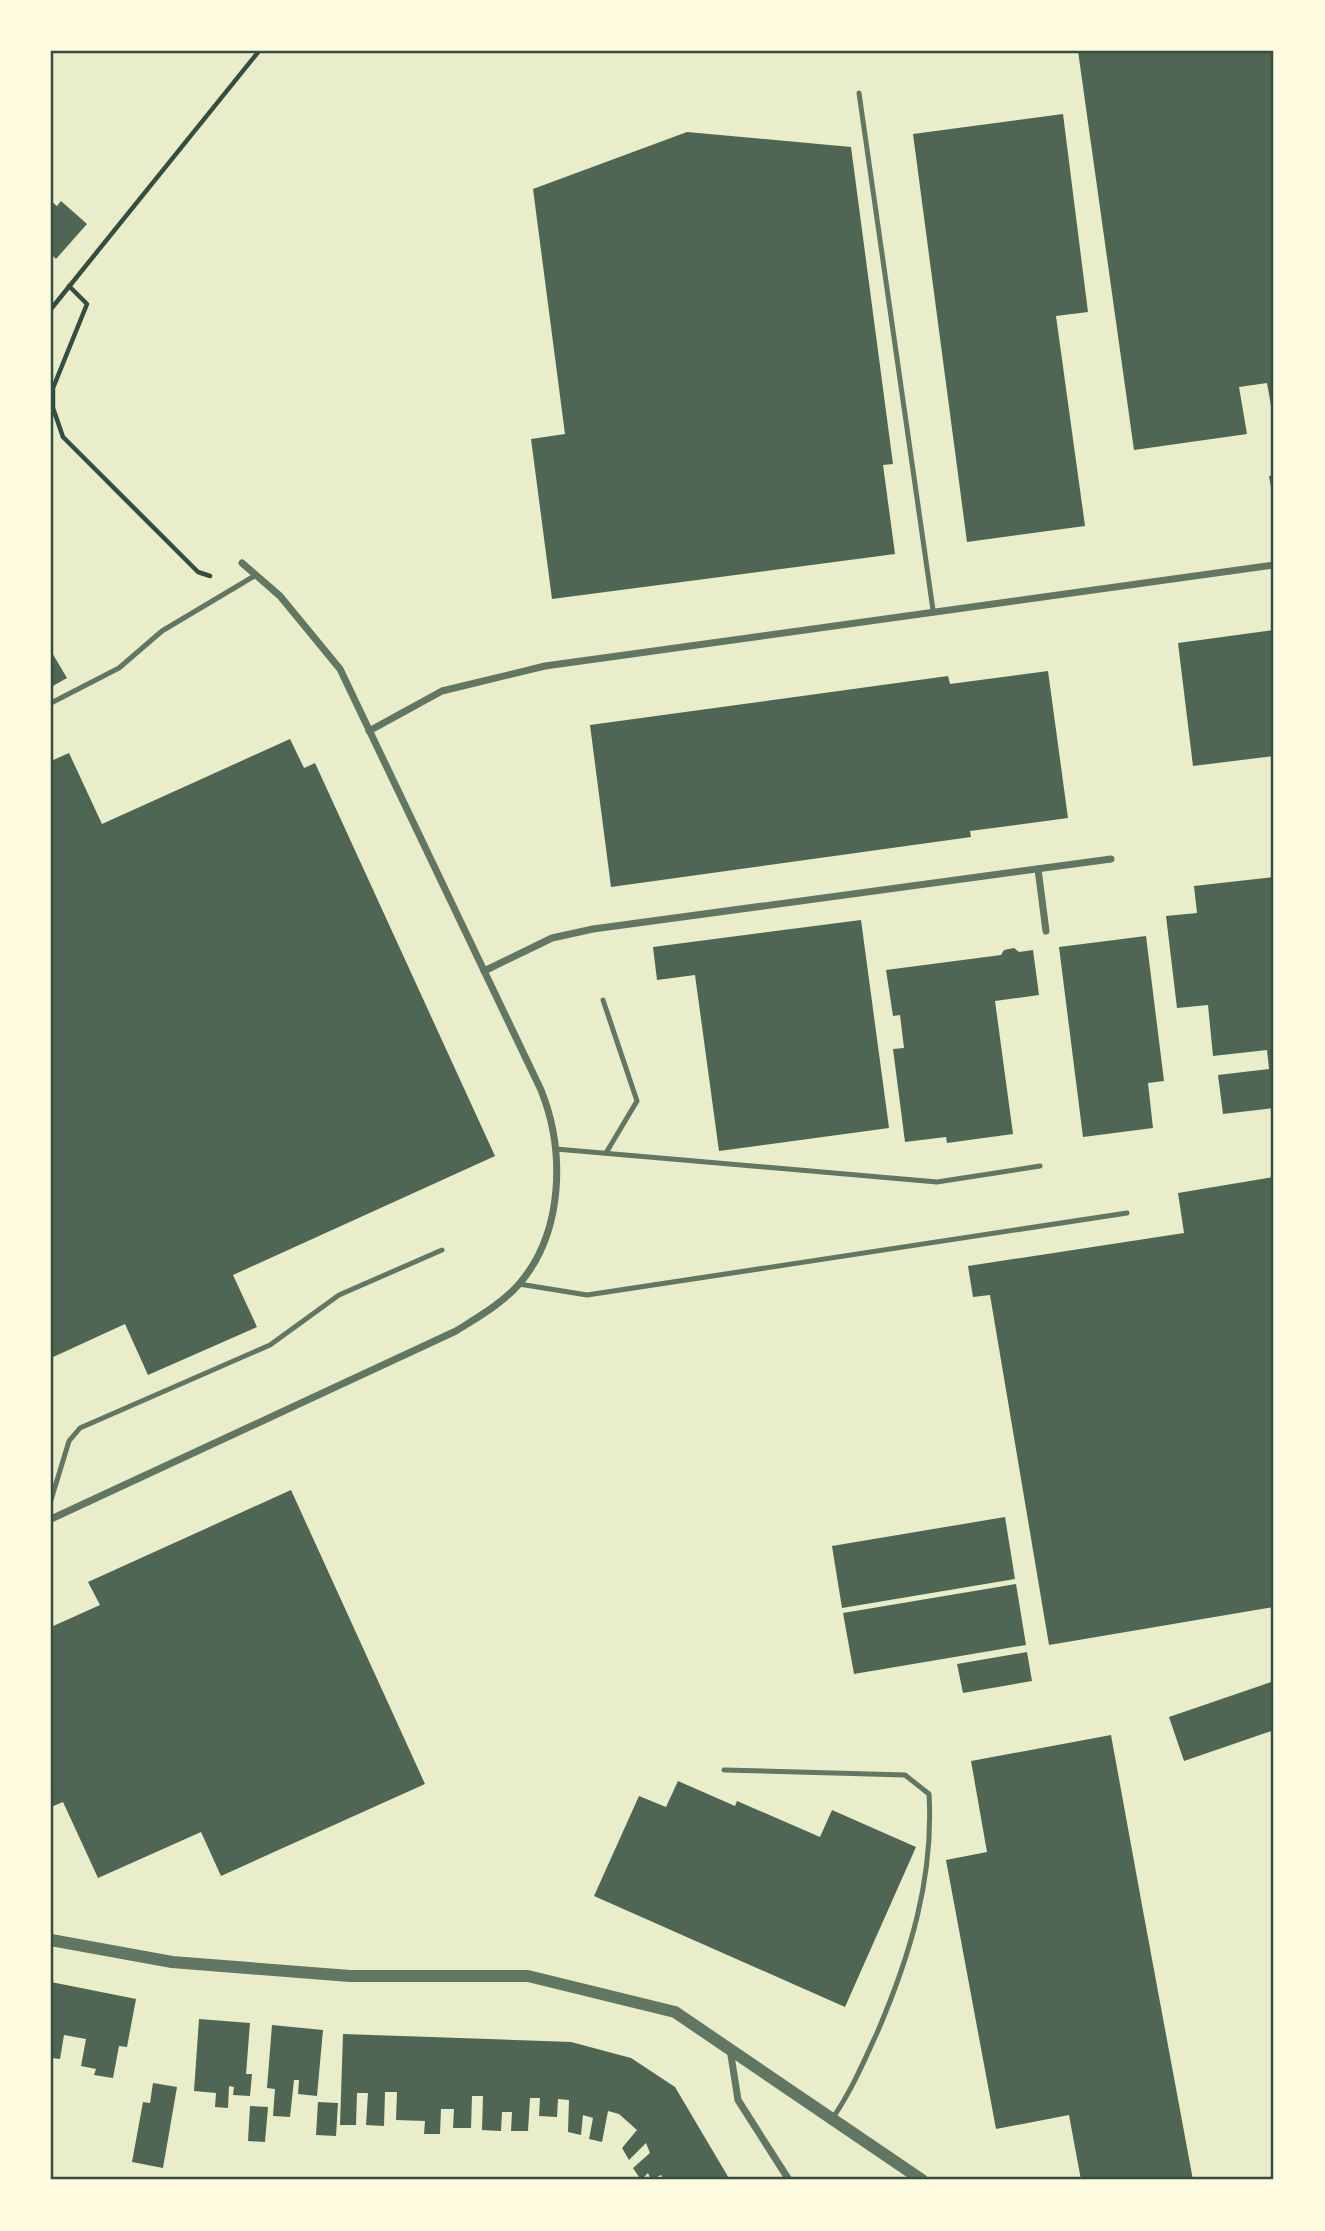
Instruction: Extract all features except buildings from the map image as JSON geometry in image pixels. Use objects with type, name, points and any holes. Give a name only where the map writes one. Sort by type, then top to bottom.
[{"type":"street","points":[[51,1519],[456,1331],[483,1315],[519,1284],[543,1244],[555,1191],[556,1149],[545,1100],[340,669],[326,648],[280,596],[242,563]]},
{"type":"street","points":[[369,730],[442,691],[513,672],[1274,565]]},
{"type":"street","points":[[484,971],[552,937],[593,929],[1111,859]]},
{"type":"street","points":[[1038,869],[1046,931]]},
{"type":"street","points":[[51,1940],[172,1962],[350,1976],[528,1976],[676,2012],[922,2180]]},
{"type":"street","points":[[730,2048],[738,2100],[789,2180]]},
{"type":"lane","points":[[859,93],[933,611]]},
{"type":"lane","points":[[51,703],[119,668],[162,631],[256,575]]},
{"type":"lane","points":[[603,1000],[637,1101],[606,1153]]},
{"type":"lane","points":[[556,1149],[937,1182],[1040,1166]]},
{"type":"lane","points":[[519,1284],[587,1295],[1126,1213]]},
{"type":"lane","points":[[51,1500],[69,1441],[80,1428],[270,1345],[340,1295],[442,1250]]},
{"type":"lane","points":[[724,1770],[905,1775],[929,1794],[931,1837],[912,1941],[891,2001],[850,2094],[832,2119]]},
{"type":"path","points":[[51,309],[259,51]]},
{"type":"path","points":[[69,286],[87,304],[53,388],[53,408],[64,437],[198,572],[224,577],[242,563]]}]
